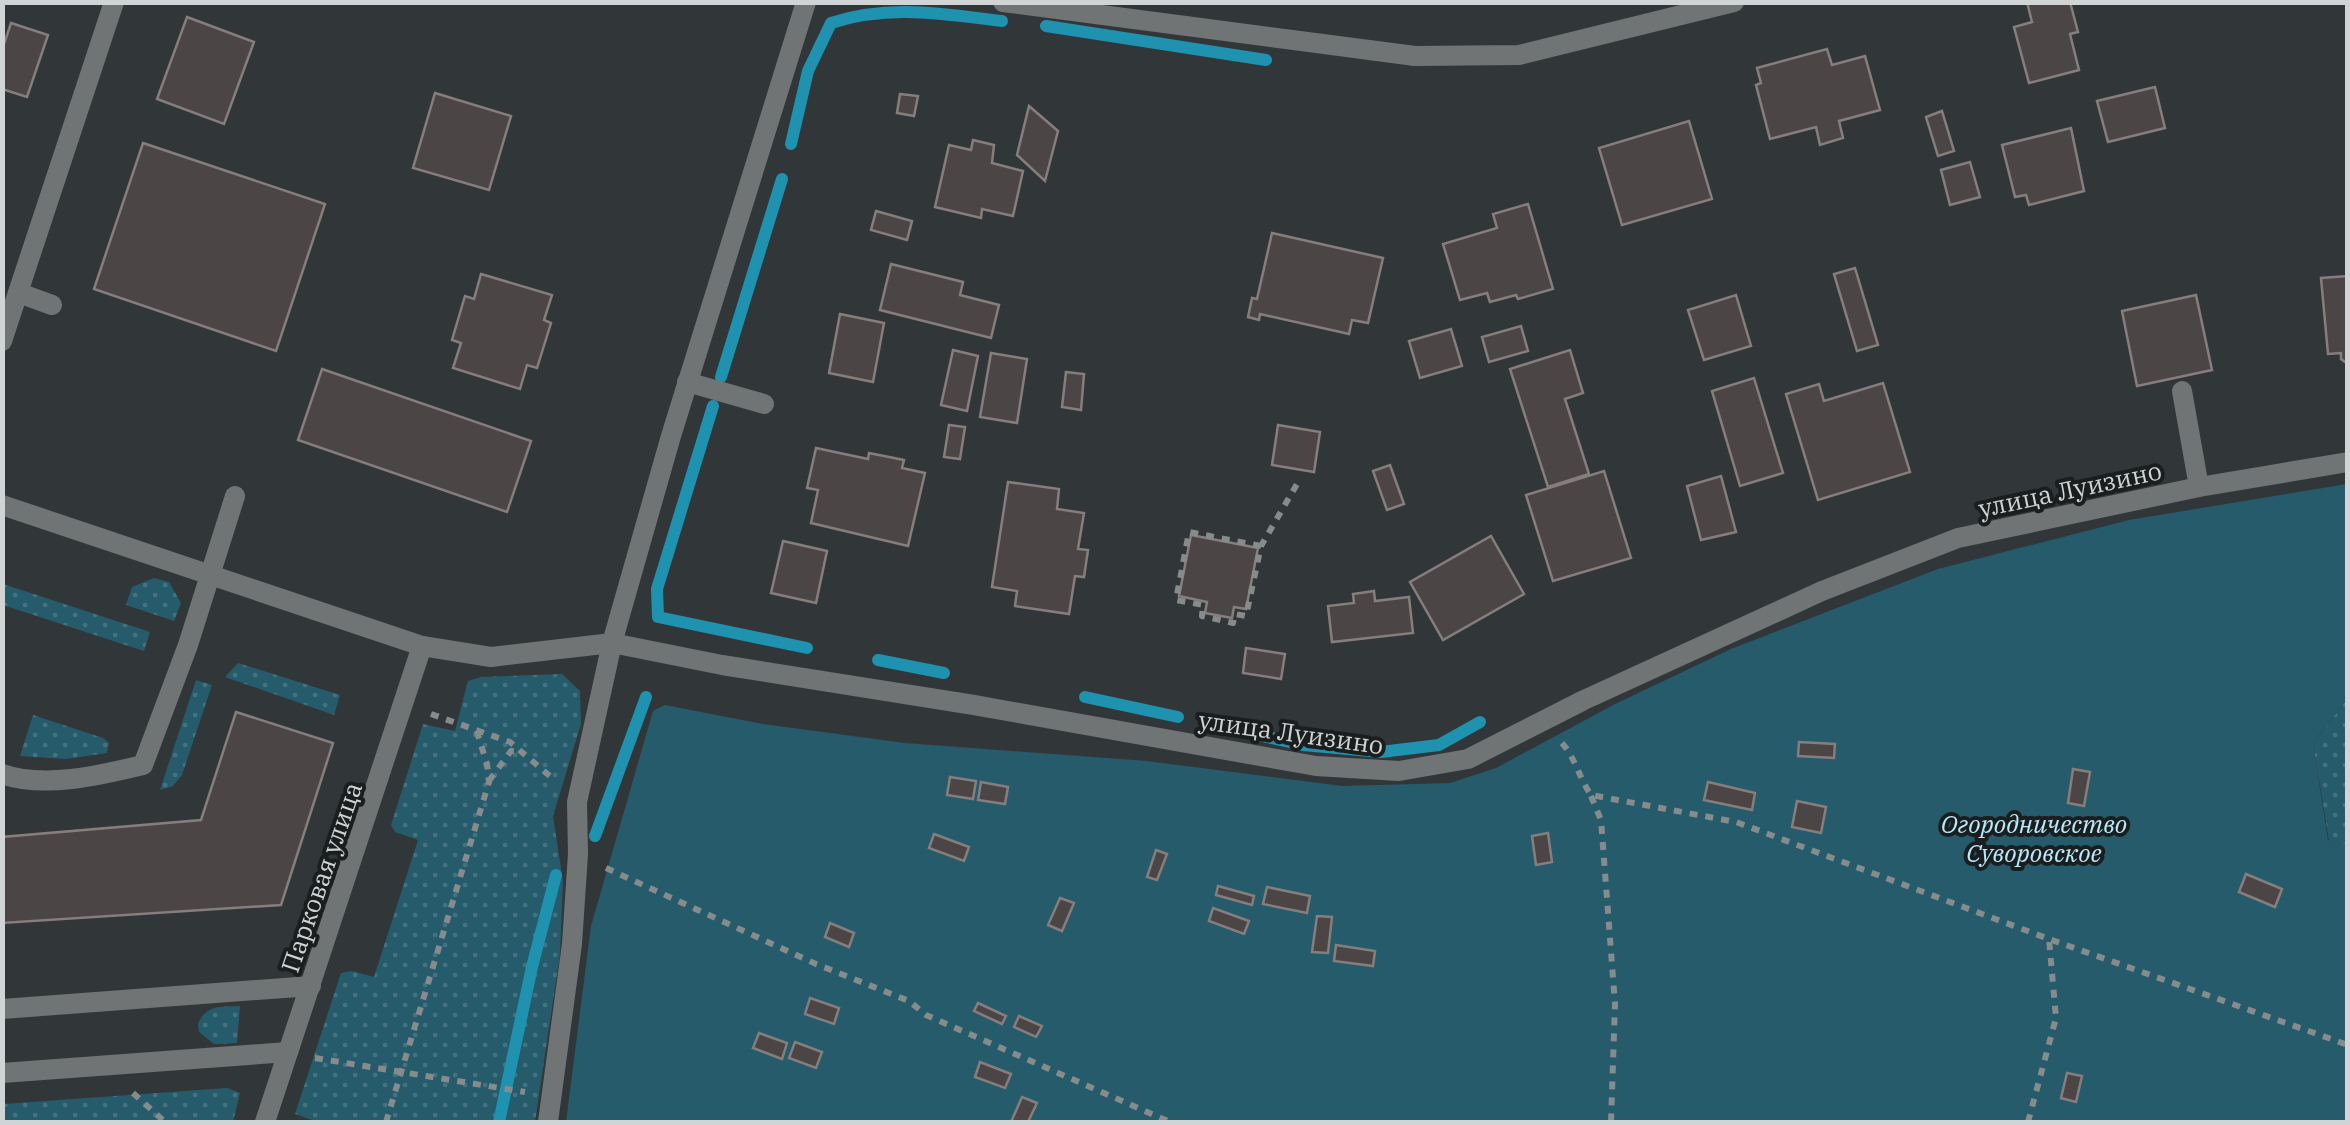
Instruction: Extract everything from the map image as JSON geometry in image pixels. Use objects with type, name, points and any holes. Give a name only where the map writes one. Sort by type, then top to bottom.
[{"type":"street","points":[[2,341],[114,2]]},
{"type":"street","points":[[548,1122],[572,944],[577,802],[612,642],[687,382],[806,2]]},
{"type":"street","points":[[1003,2],[1414,56],[1520,55],[1734,2]]},
{"type":"street","points":[[18,293],[52,305]]},
{"type":"street","points":[[687,382],[764,404]]},
{"type":"street","points":[[2182,391],[2200,487]]},
{"type":"street","name":"улица Луизино","points":[[2,505],[422,646],[491,656],[612,642],[722,665],[1316,766],[1399,772],[1468,759],[1816,593],[1958,538],[2200,487],[2348,462]]},
{"type":"street","points":[[2,774],[18,779],[101,775],[143,765],[211,576],[235,496]]},
{"type":"street","name":"Парковая улица","points":[[265,1122],[422,646]]},
{"type":"street","points":[[2,1010],[311,986]]},
{"type":"street","points":[[2,1072],[288,1052]]},
{"type":"path","points":[[1260,546],[1189,532],[1176,600],[1203,605],[1202,616],[1225,624],[1233,624],[1235,614],[1246,616],[1260,546],[1297,484]]},
{"type":"path","points":[[427,713],[510,742],[577,802]]},
{"type":"path","points":[[1542,722],[1573,756],[1600,820],[1615,1004],[1611,1122]]},
{"type":"path","points":[[476,728],[488,782]]},
{"type":"path","points":[[386,1122],[488,782],[511,751],[521,751]]},
{"type":"path","points":[[1591,795],[1736,822],[2348,1045]]},
{"type":"path","points":[[578,854],[634,883],[908,1001],[926,1015],[1170,1122]]},
{"type":"path","points":[[2028,1122],[2056,1018],[2049,939]]},
{"type":"path","points":[[313,1058],[519,1091]]},
{"type":"path","points":[[130,1090],[165,1122]]},
{"type":"green space","name":"Огородничество Суворовское","points":[[2347,484],[2347,699],[2313,743],[2328,840],[2347,845],[2347,1122],[566,1122],[591,926],[653,711],[665,705],[763,724],[905,743],[1147,761],[1342,786],[1450,783],[1496,768],[1615,704],[1731,649],[1938,569],[2129,520]]},
{"type":"green space","points":[[154,578],[169,582],[181,603],[174,621],[126,605],[132,587]]},
{"type":"green space","points":[[3,584],[150,632],[144,651],[3,605]]},
{"type":"green space","points":[[238,663],[340,695],[334,715],[225,677]]},
{"type":"green space","points":[[562,674],[580,691],[581,724],[553,816],[563,881],[560,954],[535,1122],[318,1122],[295,1114],[341,973],[352,971],[374,977],[418,840],[395,832],[391,825],[423,724],[455,731],[468,681],[481,677]]},
{"type":"green space","points":[[196,680],[212,685],[182,775],[173,786],[160,790]]},
{"type":"green space","points":[[2347,699],[2347,845],[2329,841],[2313,743]]},
{"type":"green space","points":[[33,715],[103,738],[109,743],[107,753],[66,759],[20,756]]},
{"type":"green space","points":[[240,1006],[237,1043],[214,1044],[199,1032],[198,1024],[205,1013]]},
{"type":"green space","points":[[227,1088],[240,1093],[233,1122],[3,1122],[3,1104]]},
{"type":"building","points":[[2027,2],[2070,2],[2078,32],[2070,34],[2079,70],[2029,83],[2014,27],[2032,22]]},
{"type":"building","points":[[187,17],[254,42],[224,124],[157,99]]},
{"type":"building","points":[[11,23],[48,35],[27,97],[2,89],[2,50]]},
{"type":"building","points":[[1827,49],[1832,65],[1865,56],[1880,110],[1839,121],[1843,138],[1820,145],[1816,127],[1770,139],[1756,85],[1761,83],[1757,68]]},
{"type":"building","points":[[2155,87],[2165,128],[2108,142],[2097,101]]},
{"type":"building","points":[[435,93],[511,116],[489,190],[413,168]]},
{"type":"building","points":[[900,94],[918,96],[914,116],[897,113]]},
{"type":"building","points":[[1029,106],[1058,131],[1045,181],[1017,155]]},
{"type":"building","points":[[1942,111],[1954,151],[1938,156],[1926,117]]},
{"type":"building","points":[[1689,121],[1712,199],[1622,225],[1599,148]]},
{"type":"building","points":[[2071,128],[2084,191],[2029,205],[2026,195],[2015,197],[2002,145]]},
{"type":"building","points":[[973,140],[994,145],[992,163],[1023,171],[1013,216],[982,209],[981,218],[935,207],[949,145],[971,150]]},
{"type":"building","points":[[143,143],[325,204],[276,351],[94,289]]},
{"type":"building","points":[[1970,162],[1980,197],[1950,205],[1941,170]]},
{"type":"building","points":[[1528,204],[1553,289],[1518,299],[1516,295],[1490,302],[1487,293],[1460,300],[1443,244],[1497,228],[1493,214]]},
{"type":"building","points":[[876,211],[912,221],[907,240],[871,230]]},
{"type":"building","points":[[1272,233],[1383,258],[1368,323],[1352,320],[1349,334],[1260,314],[1259,320],[1248,317],[1252,298],[1257,299]]},
{"type":"building","points":[[891,264],[963,282],[960,295],[999,305],[991,338],[880,310]]},
{"type":"building","points":[[1855,268],[1878,345],[1857,351],[1834,274]]},
{"type":"building","points":[[481,274],[552,295],[544,320],[551,323],[537,368],[527,365],[520,389],[453,368],[461,343],[452,340],[465,296],[474,299]]},
{"type":"building","points":[[2348,276],[2348,364],[2341,359],[2341,353],[2328,354],[2321,278]]},
{"type":"building","points":[[1736,295],[1751,346],[1704,360],[1688,310]]},
{"type":"building","points":[[2196,295],[2212,370],[2137,386],[2122,311]]},
{"type":"building","points":[[840,314],[884,323],[873,382],[829,373]]},
{"type":"building","points":[[1521,326],[1528,351],[1489,362],[1482,337]]},
{"type":"building","points":[[1451,329],[1462,366],[1420,378],[1409,341]]},
{"type":"building","points":[[953,350],[978,356],[967,411],[941,405]]},
{"type":"building","points":[[1570,350],[1583,393],[1565,399],[1589,474],[1548,487],[1510,369]]},
{"type":"building","points":[[991,353],[1027,359],[1017,423],[980,417]]},
{"type":"building","points":[[322,369],[531,441],[507,512],[298,440]]},
{"type":"building","points":[[1066,372],[1084,374],[1081,410],[1062,407]]},
{"type":"building","points":[[1754,378],[1783,473],[1740,486],[1712,391]]},
{"type":"building","points":[[1883,383],[1910,472],[1818,500],[1786,394],[1819,384],[1824,401]]},
{"type":"building","points":[[949,425],[965,427],[960,459],[944,457]]},
{"type":"building","points":[[1278,425],[1320,432],[1314,472],[1272,465]]},
{"type":"building","points":[[816,448],[868,459],[869,453],[904,460],[902,468],[925,473],[908,546],[811,523],[818,490],[807,488]]},
{"type":"building","points":[[1390,465],[1404,504],[1387,510],[1373,471]]},
{"type":"building","points":[[1604,471],[1631,558],[1553,581],[1526,495]]},
{"type":"building","points":[[1721,476],[1736,532],[1701,540],[1687,486]]},
{"type":"building","points":[[1008,482],[1059,489],[1057,509],[1084,513],[1078,549],[1088,550],[1084,577],[1075,576],[1069,614],[1015,606],[1017,591],[992,587]]},
{"type":"building","points":[[1191,535],[1258,548],[1246,609],[1234,607],[1232,618],[1205,613],[1207,602],[1179,596]]},
{"type":"building","points":[[1491,536],[1524,594],[1443,640],[1410,582]]},
{"type":"building","points":[[783,541],[827,551],[816,603],[771,593]]},
{"type":"building","points":[[1374,591],[1375,601],[1409,597],[1413,633],[1332,642],[1328,606],[1354,603],[1353,594]]},
{"type":"building","points":[[1246,648],[1285,654],[1281,679],[1243,673]]},
{"type":"building","points":[[236,712],[333,743],[281,905],[2,923],[2,837],[201,820]]},
{"type":"building","points":[[1799,742],[1835,744],[1834,758],[1798,756]]},
{"type":"building","points":[[2073,769],[2090,772],[2084,806],[2068,803]]},
{"type":"building","points":[[950,777],[976,781],[973,799],[947,795]]},
{"type":"building","points":[[981,782],[1008,787],[1005,804],[978,800]]},
{"type":"building","points":[[1708,782],[1755,793],[1752,810],[1704,800]]},
{"type":"building","points":[[1797,801],[1826,807],[1821,833],[1792,827]]},
{"type":"building","points":[[1548,833],[1552,862],[1536,865],[1532,836]]},
{"type":"building","points":[[934,834],[969,847],[964,861],[929,848]]},
{"type":"building","points":[[1156,850],[1167,854],[1157,880],[1147,877]]},
{"type":"building","points":[[2246,874],[2282,889],[2275,907],[2239,892]]},
{"type":"building","points":[[1218,886],[1254,896],[1252,905],[1216,895]]},
{"type":"building","points":[[1267,887],[1310,896],[1307,913],[1263,904]]},
{"type":"building","points":[[1060,898],[1074,903],[1062,931],[1048,925]]},
{"type":"building","points":[[1213,908],[1249,921],[1244,934],[1209,921]]},
{"type":"building","points":[[1317,916],[1332,917],[1328,953],[1312,952]]},
{"type":"building","points":[[830,923],[854,933],[849,947],[825,937]]},
{"type":"building","points":[[1336,945],[1375,951],[1373,966],[1334,961]]},
{"type":"building","points":[[810,998],[839,1008],[834,1024],[805,1014]]},
{"type":"building","points":[[978,1003],[1006,1016],[1002,1024],[974,1011]]},
{"type":"building","points":[[1019,1016],[1042,1026],[1036,1037],[1014,1027]]},
{"type":"building","points":[[759,1033],[787,1043],[782,1059],[753,1048]]},
{"type":"building","points":[[795,1042],[822,1052],[816,1068],[789,1058]]},
{"type":"building","points":[[980,1062],[1011,1074],[1005,1088],[975,1077]]},
{"type":"building","points":[[2067,1073],[2082,1076],[2076,1102],[2061,1098]]},
{"type":"building","points":[[1022,1097],[1037,1103],[1028,1122],[1011,1122]]},
{"type":"waterway","points":[[791,144],[808,71],[831,23],[895,12],[1002,21]]},
{"type":"waterway","points":[[1046,26],[1266,60]]},
{"type":"waterway","points":[[721,377],[782,179]]},
{"type":"waterway","points":[[713,406],[657,589],[658,617],[807,648]]},
{"type":"waterway","points":[[878,660],[944,673]]},
{"type":"waterway","points":[[595,836],[646,697]]},
{"type":"waterway","points":[[1085,697],[1178,717]]},
{"type":"waterway","points":[[1223,727],[1303,745],[1381,752],[1439,745],[1480,722]]},
{"type":"waterway","points":[[499,1122],[556,875]]}]
